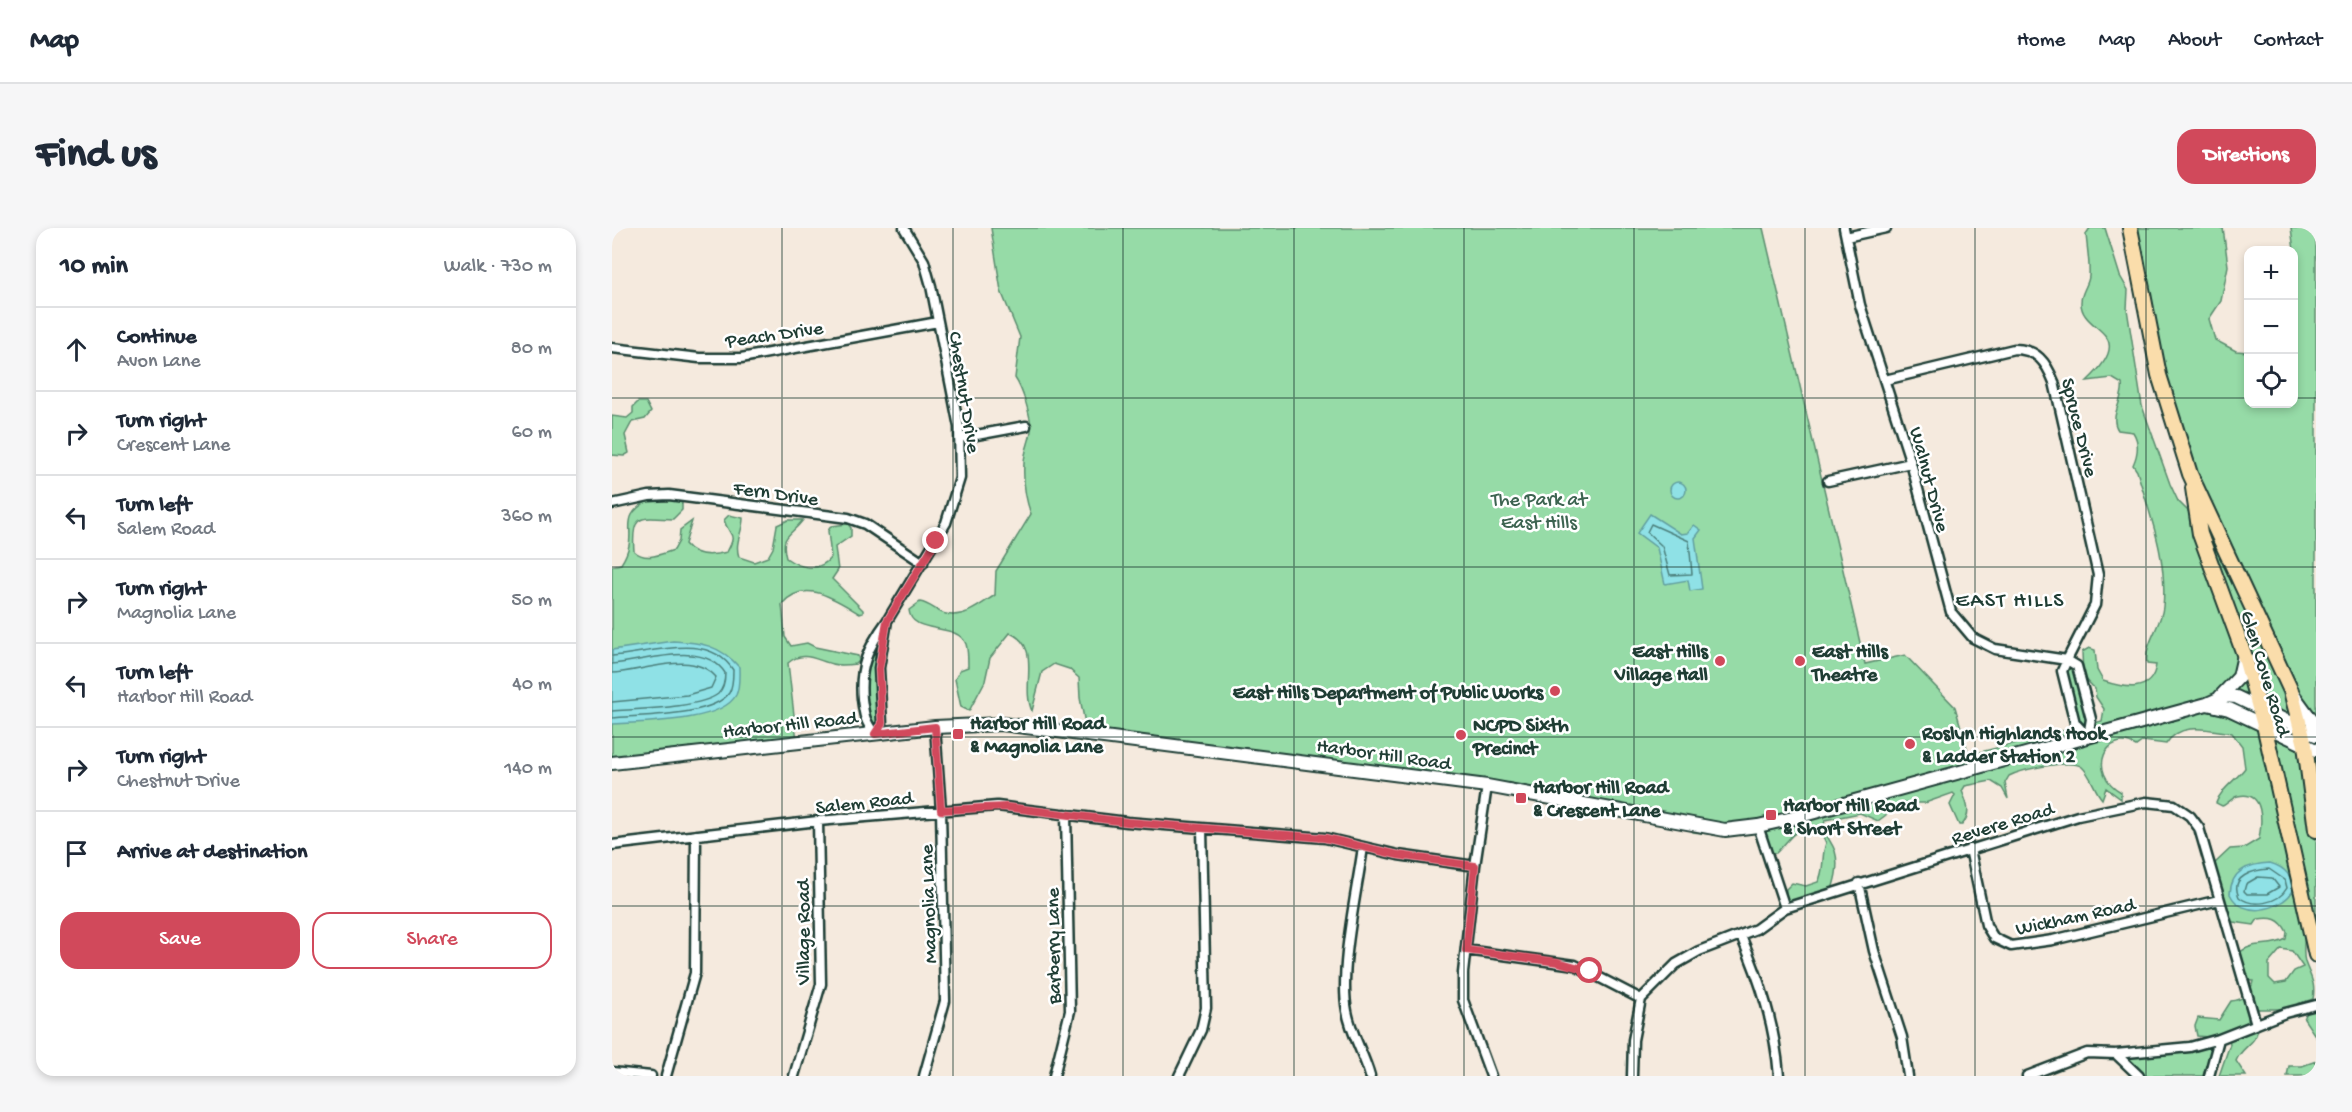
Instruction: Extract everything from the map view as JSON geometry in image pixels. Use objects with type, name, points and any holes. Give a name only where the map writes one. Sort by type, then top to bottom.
[{"type":"main road","name":"Glen Cove Road","points":[[2130,228],[2159,375],[2190,474],[2291,691],[2311,721],[2316,830]]},
{"type":"main road","name":"Glen Cove Road","points":[[2190,474],[2200,534],[2244,654],[2264,725],[2316,955]]},
{"type":"street","name":"Chestnut Drive","points":[[887,621],[879,669],[882,723],[875,734],[865,721],[861,673],[869,647],[946,523],[958,491],[960,438],[938,322],[924,261],[904,228]]},
{"type":"street","points":[[1845,233],[1886,228]]},
{"type":"street","name":"Walnut Drive","points":[[1845,233],[1860,305],[1911,464],[1945,598],[1959,624],[1973,638],[1995,649],[2067,660]]},
{"type":"street","name":"Peach Drive","points":[[612,348],[699,358],[741,358],[938,322]]},
{"type":"street","name":"Spruce Drive","points":[[1885,380],[2014,349],[2033,352],[2047,366],[2054,381],[2098,575],[2094,605],[2067,660]]},
{"type":"street","points":[[960,438],[1026,426]]},
{"type":"street","points":[[1828,481],[1911,464]]},
{"type":"street","name":"Fern Drive","points":[[612,504],[649,496],[669,495],[848,518],[865,524],[923,563]]},
{"type":"street","points":[[2220,697],[2239,677],[2244,654]]},
{"type":"street","points":[[2067,660],[2077,666],[2091,719],[2088,737],[2075,723],[2062,672],[2067,660]]},
{"type":"street","points":[[2220,697],[2232,696],[2311,721],[2316,735]]},
{"type":"street","name":"Harbor Hill Road","points":[[612,763],[935,727],[979,724],[1022,726],[1487,786],[1710,828],[1738,830],[2088,737],[2207,704],[2220,697]]},
{"type":"street","points":[[2207,704],[2229,709],[2311,747]]},
{"type":"street","name":"Magnolia Lane","points":[[924,1076],[945,1001],[941,810],[935,727]]},
{"type":"street","points":[[1487,786],[1463,973],[1464,1009],[1491,1076]]},
{"type":"street","name":"Revere Road","points":[[1641,999],[1676,964],[1699,951],[1742,936],[1785,908],[1858,883],[2078,816],[2146,802],[2165,802],[2181,808],[2199,828],[2256,1024]]},
{"type":"street","name":"Salem Road","points":[[612,845],[818,822],[997,807],[1202,829],[1325,838],[1363,847],[1475,866]]},
{"type":"street","name":"Barberry Lane","points":[[1054,1076],[1070,1011],[1066,814]]},
{"type":"street","name":"Village Road","points":[[794,1076],[821,984],[818,822]]},
{"type":"street","points":[[1758,826],[1785,908]]},
{"type":"street","points":[[1179,1076],[1198,1037],[1206,1008],[1202,829]]},
{"type":"street","points":[[666,1076],[695,973],[696,835]]},
{"type":"street","points":[[1363,847],[1347,961],[1345,998],[1349,1022],[1370,1076]]},
{"type":"street","name":"Wickham Road","points":[[1970,849],[1986,925],[1994,938],[2011,946],[2053,940],[2219,900]]},
{"type":"street","points":[[1858,883],[1874,951],[1902,1037],[1908,1076]]},
{"type":"street","points":[[1742,936],[1759,978],[1772,1022],[1779,1076]]},
{"type":"street","points":[[1466,950],[1575,965],[1641,999],[1633,1040],[1632,1076]]},
{"type":"street","points":[[2027,1076],[2087,1053],[2163,1051],[2219,1039],[2285,1013],[2316,1005]]},
{"type":"street","points":[[2209,1076],[2219,1039]]},
{"type":"street","points":[[2116,1054],[2139,1076]]},
{"type":"street","points":[[612,1072],[651,1076]]},
{"type":"green space","name":"The Park at East Hills","points":[[991,228],[1763,228],[1865,664],[1905,655],[1955,707],[1969,755],[2078,727],[2062,671],[2067,660],[2077,666],[2091,724],[2102,721],[2104,709],[2096,697],[2095,689],[2083,676],[2082,652],[2089,648],[2095,650],[2097,670],[2103,681],[2111,684],[2128,687],[2143,685],[2149,681],[2156,665],[2147,664],[2147,656],[2150,642],[2162,614],[2163,572],[2152,521],[2137,471],[2133,465],[2137,453],[2137,440],[2133,432],[2118,430],[2115,425],[2122,384],[2112,378],[2087,381],[2109,352],[2109,342],[2083,312],[2082,295],[2089,276],[2086,234],[2090,228],[2105,228],[2120,276],[2128,290],[2127,309],[2142,406],[2170,484],[2178,501],[2194,517],[2199,533],[2130,228],[2223,228],[2228,266],[2221,301],[2209,319],[2215,340],[2236,351],[2244,352],[2244,408],[2298,408],[2298,246],[2293,246],[2291,228],[2316,228],[2316,717],[2301,702],[2304,728],[2316,735],[2316,955],[2305,928],[2304,949],[2305,962],[2313,984],[2313,999],[2284,1009],[2248,1009],[2248,1021],[2258,1029],[2254,1039],[2241,1052],[2236,1061],[2246,1076],[2219,1076],[2230,1044],[2229,1039],[2197,1036],[2195,1026],[2198,1018],[2219,1020],[2231,1001],[2243,997],[2250,989],[2253,981],[2237,980],[2245,970],[2240,952],[2251,947],[2280,942],[2286,939],[2287,932],[2278,921],[2267,918],[2258,919],[2254,925],[2226,921],[2213,865],[2230,849],[2244,848],[2259,839],[2261,825],[2260,809],[2253,798],[2247,795],[2238,796],[2222,806],[2216,803],[2221,793],[2245,768],[2242,746],[2232,733],[2196,729],[2179,732],[2166,744],[2143,741],[2136,746],[2125,742],[2116,743],[2104,755],[2102,764],[2104,774],[2110,784],[2121,792],[2121,799],[2106,788],[2102,799],[2082,767],[2058,764],[2009,776],[2005,783],[2008,799],[2002,788],[1991,781],[1965,786],[1962,791],[1968,813],[1962,825],[1959,825],[1950,805],[1955,795],[1953,793],[1925,803],[1902,803],[1878,821],[1860,813],[1825,820],[1826,833],[1835,851],[1837,863],[1829,899],[1790,904],[1786,899],[1786,889],[1792,883],[1806,886],[1818,882],[1820,877],[1826,843],[1819,828],[1799,830],[1776,853],[1770,853],[1761,831],[1735,835],[1693,832],[1693,826],[1575,801],[1087,734],[1080,698],[1079,678],[1069,669],[1054,664],[1042,672],[1032,711],[1029,701],[1029,668],[1026,647],[1020,639],[1010,633],[990,658],[985,681],[969,711],[961,707],[955,679],[960,670],[968,667],[966,644],[954,633],[917,623],[909,610],[920,602],[943,613],[953,615],[966,613],[995,595],[996,571],[1031,514],[1024,482],[1024,459],[1031,425],[1026,403],[1015,378],[1020,337],[1001,291]],"holes":[[[2281,949],[2292,951],[2303,967],[2294,971],[2286,982],[2275,984],[2269,978],[2269,963]]]},
{"type":"green space","points":[[638,402],[646,402],[651,412],[645,419],[632,422],[625,435],[629,453],[624,456],[612,455],[612,416],[627,418],[633,413],[633,407]]},
{"type":"green space","points":[[651,499],[676,500],[682,503],[682,510],[673,519],[646,518],[637,523],[634,529],[634,551],[649,557],[674,550],[679,541],[680,530],[692,521],[685,544],[689,548],[704,554],[727,552],[732,535],[724,520],[729,515],[743,518],[738,542],[739,557],[754,562],[768,557],[773,548],[777,525],[788,520],[803,520],[785,540],[786,558],[803,566],[815,567],[831,557],[828,531],[831,526],[848,524],[851,528],[851,536],[835,547],[838,570],[832,579],[863,610],[863,613],[860,614],[821,594],[810,592],[801,592],[791,596],[782,604],[785,637],[791,646],[807,643],[815,647],[858,656],[859,661],[856,664],[838,665],[810,657],[799,657],[788,663],[797,741],[612,763],[612,566],[621,564],[627,552],[630,520],[633,513],[639,506]]},
{"type":"green space","points":[[883,636],[882,723],[875,734],[864,714],[862,692],[869,647]]},
{"type":"green space","points":[[2316,1011],[2316,1037],[2304,1019],[2307,1012]]},
{"type":"green space","points":[[2219,1039],[2210,1076],[2139,1076],[2116,1054]]},
{"type":"green space","points":[[2316,1061],[2316,1076],[2287,1076],[2289,1066],[2302,1066]]},
{"type":"water","points":[[1678,482],[1686,490],[1678,498],[1670,490]]},
{"type":"water","points":[[1650,514],[1681,534],[1688,533],[1694,525],[1701,530],[1695,538],[1702,589],[1690,591],[1688,580],[1665,584],[1657,548],[1637,533]]},
{"type":"water","points":[[673,641],[709,646],[732,660],[739,667],[739,685],[736,695],[728,704],[698,716],[612,724],[612,650]]},
{"type":"water","points":[[2270,863],[2283,869],[2291,880],[2293,891],[2287,898],[2271,907],[2261,909],[2243,907],[2236,902],[2230,894],[2231,886],[2238,874],[2248,867]]},
{"type":"place","name":"East Hills Village Hall","points":[[1720,661]]},
{"type":"place","name":"East Hills Theatre","points":[[1800,661]]},
{"type":"place","name":"East Hills Department of Public Works","points":[[1555,691]]},
{"type":"place","name":"Harbor Hill Road & Magnolia Lane","points":[[958,734]]},
{"type":"place","name":"NCPD Sixth Precinct","points":[[1461,735]]},
{"type":"place","name":"Roslyn Highlands Hook & Ladder Station 2","points":[[1910,744]]},
{"type":"place","name":"Harbor Hill Road & Crescent Lane","points":[[1521,798]]},
{"type":"place","name":"Harbor Hill Road & Short Street","points":[[1771,815]]},
{"type":"district","name":"EAST HILLS","points":[[2010,598]]},
{"type":"route","points":[[936,541],[887,621],[880,650],[879,669],[882,723],[875,734],[935,727],[941,810],[987,806],[1006,807],[1127,822],[1325,838],[1398,855],[1475,866],[1466,950],[1558,962],[1590,971]]}]
